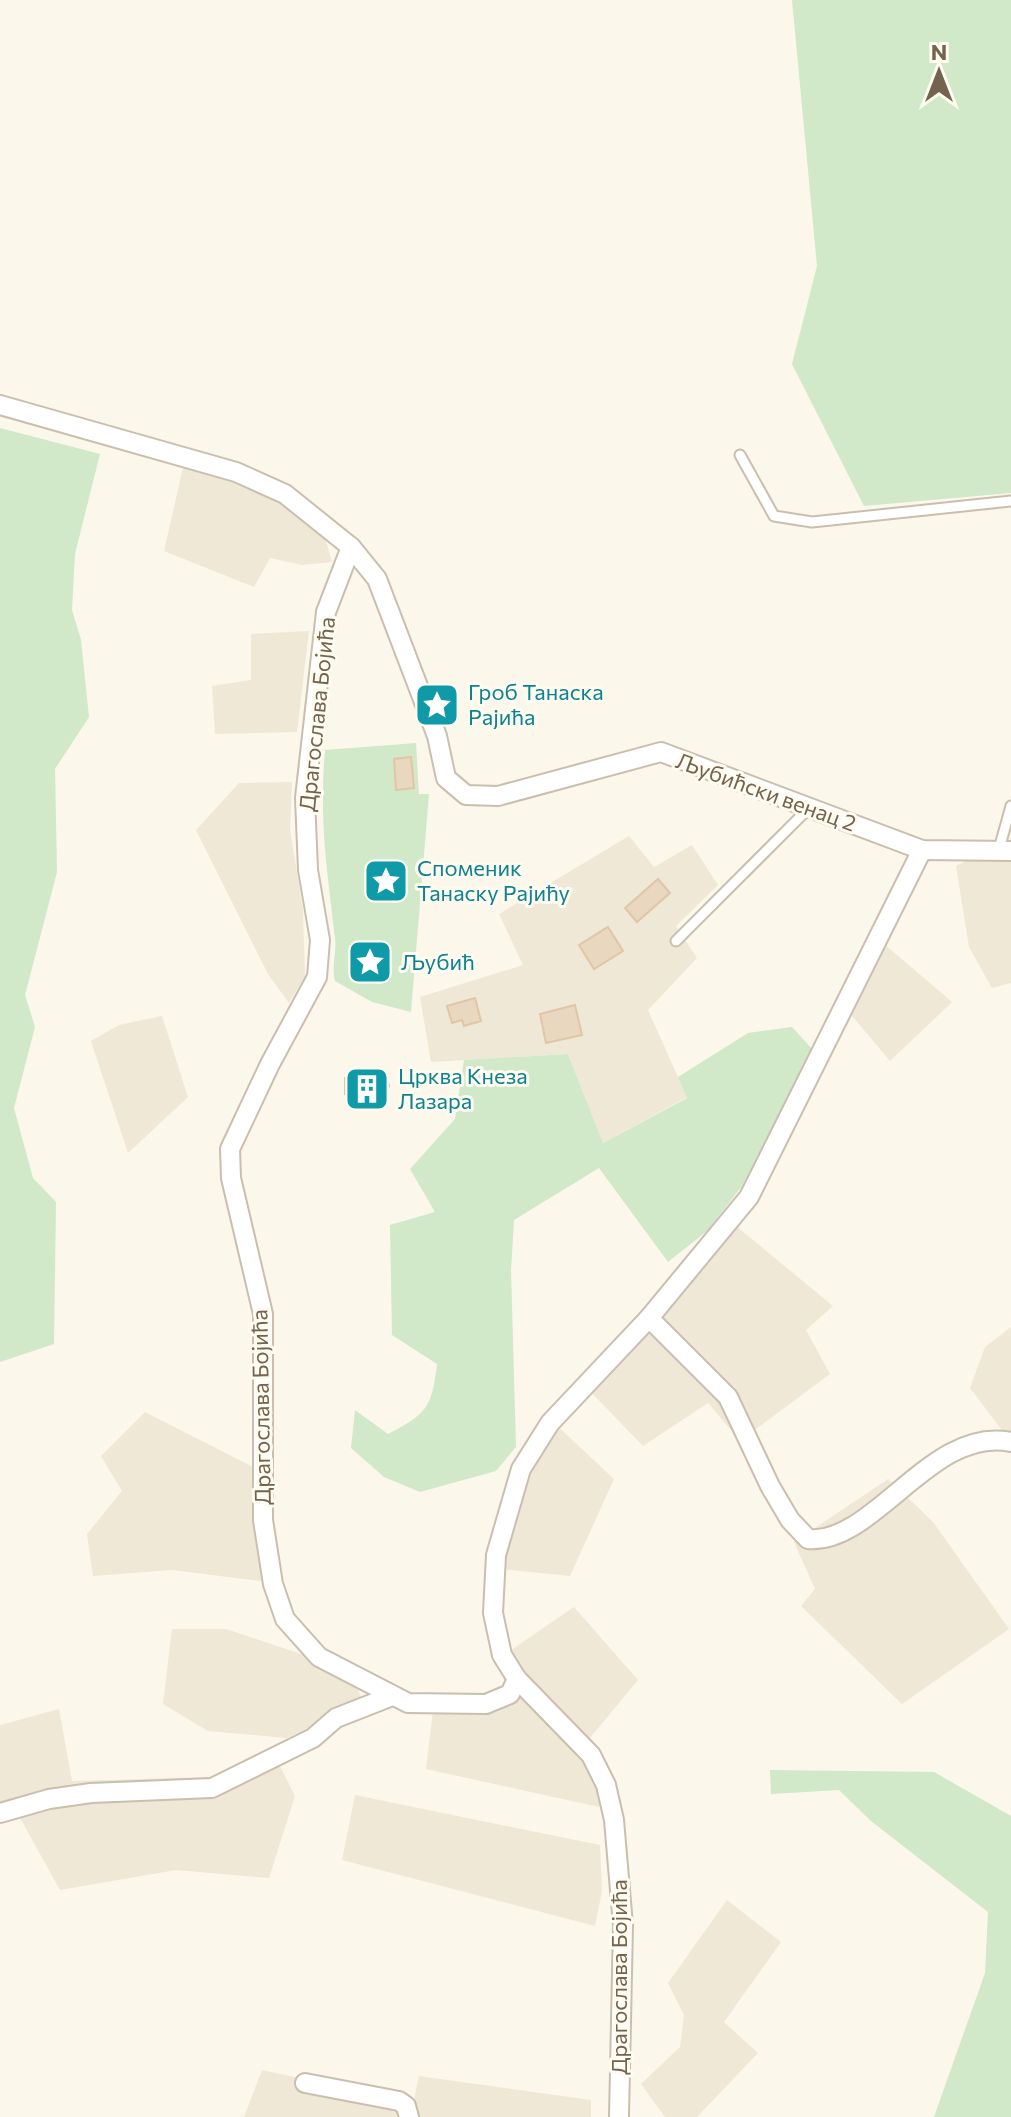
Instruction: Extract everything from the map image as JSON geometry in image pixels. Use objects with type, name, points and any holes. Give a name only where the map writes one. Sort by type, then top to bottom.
[{"type":"street","points":[[0,405],[236,472],[285,494],[351,547]]},
{"type":"street","name":"Љубићски венац 2","points":[[351,547],[377,579],[437,736],[446,778],[466,795],[498,796],[661,752],[922,850],[1005,850]]},
{"type":"street","name":"Драгослава Бојића","points":[[351,547],[326,612],[306,785],[308,870],[320,940],[317,977],[270,1064],[230,1149],[231,1178],[263,1314],[263,1520],[273,1584],[285,1619],[319,1657],[408,1703],[486,1704],[510,1694],[517,1679]]},
{"type":"street","name":"Драгослава Бојића","points":[[619,2117],[623,1925],[614,1820],[606,1785],[591,1755],[517,1679],[502,1655],[493,1613],[496,1555],[521,1469],[550,1423],[649,1318],[749,1197],[922,850]]},
{"type":"street","points":[[649,1318],[728,1397],[770,1486],[790,1520],[808,1539],[839,1534],[966,1445],[992,1440],[1011,1442]]},
{"type":"street","points":[[0,1813],[49,1799],[91,1793],[212,1788],[313,1738],[336,1718],[392,1696]]},
{"type":"street","points":[[305,2083],[399,2101],[406,2106],[409,2117]]},
{"type":"lane","points":[[740,455],[774,516],[812,522],[1011,501]]},
{"type":"lane","name":"Љубићски венац 2","points":[[1005,850],[1011,806]]},
{"type":"lane","points":[[676,941],[809,808]]},
{"type":"shaded area","points":[[184,463],[232,481],[267,487],[326,541],[332,562],[302,565],[270,558],[254,587],[164,551]]},
{"type":"shaded area","points":[[309,631],[297,732],[215,734],[212,686],[251,680],[251,634]]},
{"type":"shaded area","points":[[292,782],[290,829],[303,911],[305,976],[289,1003],[268,974],[196,830],[239,783]]},
{"type":"shaded area","points":[[629,836],[654,867],[692,845],[718,885],[676,926],[697,958],[648,1010],[687,1097],[603,1143],[568,1054],[431,1062],[420,997],[523,965],[499,914]]},
{"type":"shaded area","points":[[993,847],[1011,851],[1011,983],[992,988],[969,947],[956,866]]},
{"type":"shaded area","points":[[884,944],[952,1002],[890,1061],[848,1011],[868,979]]},
{"type":"shaded area","points":[[162,1016],[188,1097],[128,1153],[91,1041],[119,1025]]},
{"type":"shaded area","points":[[730,1221],[833,1306],[806,1330],[830,1374],[740,1441],[708,1403],[643,1446],[586,1387]]},
{"type":"shaded area","points":[[1011,1327],[1011,1442],[970,1388],[985,1347]]},
{"type":"shaded area","points":[[145,1412],[253,1467],[257,1538],[267,1582],[172,1570],[93,1576],[87,1534],[122,1491],[101,1456]]},
{"type":"shaded area","points":[[553,1422],[614,1479],[570,1576],[500,1569],[512,1501]]},
{"type":"shaded area","points":[[888,1479],[933,1522],[1009,1629],[902,1704],[801,1606],[815,1589],[794,1542]]},
{"type":"shaded area","points":[[574,1607],[638,1680],[585,1744],[599,1777],[599,1807],[426,1769],[434,1702],[503,1706],[530,1694],[507,1653]]},
{"type":"shaded area","points":[[172,1629],[226,1629],[307,1656],[357,1685],[362,1702],[287,1738],[208,1731],[163,1704]]},
{"type":"shaded area","points":[[59,1709],[72,1781],[245,1776],[280,1766],[295,1796],[269,1878],[176,1870],[60,1890],[15,1809],[0,1815],[0,1725]]},
{"type":"shaded area","points":[[355,1795],[600,1845],[602,1891],[595,1926],[342,1860]]},
{"type":"shaded area","points":[[727,1900],[781,1942],[724,2022],[758,2053],[697,2117],[665,2117],[641,2084],[680,2047],[684,2015],[668,1983]]},
{"type":"shaded area","points":[[262,2070],[409,2102],[411,2114],[419,2076],[591,2100],[591,2117],[244,2117]]},
{"type":"green space","points":[[792,0],[1011,0],[1011,493],[864,506],[792,364],[817,266]]},
{"type":"green space","points":[[0,428],[100,454],[75,554],[72,610],[81,640],[89,717],[55,769],[57,872],[25,995],[35,1027],[14,1108],[33,1178],[56,1202],[54,1344],[0,1362]]},
{"type":"green space","points":[[416,743],[419,794],[429,794],[411,1012],[372,1002],[335,981],[335,943],[323,799],[325,750]]},
{"type":"green space","points":[[792,1027],[813,1050],[742,1186],[707,1231],[668,1262],[599,1168],[514,1220],[511,1270],[516,1447],[496,1471],[420,1492],[384,1477],[351,1448],[355,1410],[388,1434],[419,1414],[430,1400],[433,1390],[437,1364],[392,1335],[390,1225],[435,1212],[410,1169],[455,1119],[464,1060],[568,1054],[603,1143],[687,1098],[678,1077],[748,1033]]},
{"type":"green space","points":[[770,1770],[934,1772],[1011,1816],[1011,2117],[934,2117],[985,1973],[988,1912],[871,1821],[839,1790],[771,1794]]},
{"type":"building","points":[[411,757],[414,788],[396,790],[394,759]]},
{"type":"building","points":[[658,879],[670,893],[637,922],[625,908]]},
{"type":"building","points":[[608,927],[623,951],[594,969],[579,945]]},
{"type":"building","points":[[475,998],[481,1021],[464,1026],[462,1020],[452,1023],[447,1006]]},
{"type":"building","points":[[575,1005],[582,1035],[546,1043],[540,1014]]},
{"type":"building","name":"Црква Кнеза Лазара","points":[[369,1070],[387,1080],[389,1086],[385,1094],[376,1095],[372,1104],[357,1094],[345,1094],[345,1078],[362,1077]]},
{"type":"place","name":"Гроб Танаска Рајића","points":[[437,705]]},
{"type":"place","name":"Споменик Танаску Рајићу","points":[[386,881]]},
{"type":"place","name":"Љубић","points":[[370,962]]},
{"type":"place","name":"Црква Кнеза Лазара","points":[[367,1089]]}]
